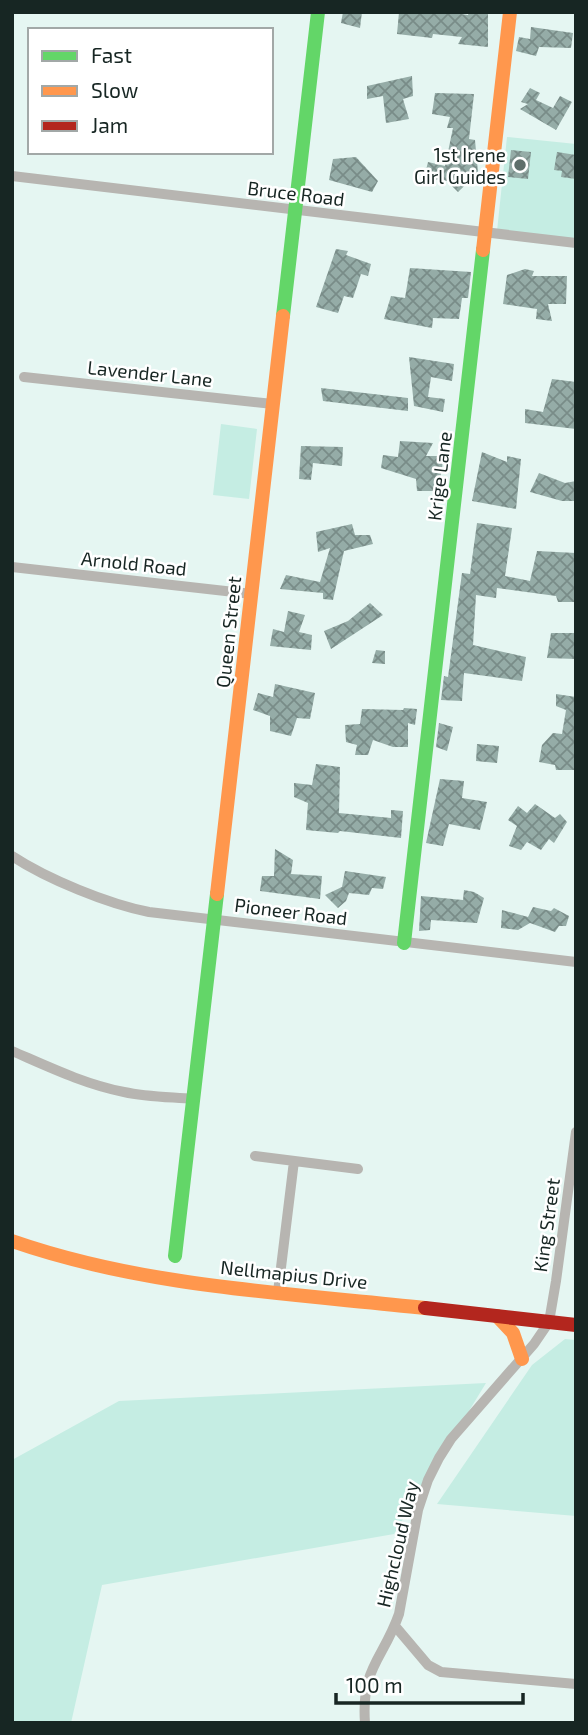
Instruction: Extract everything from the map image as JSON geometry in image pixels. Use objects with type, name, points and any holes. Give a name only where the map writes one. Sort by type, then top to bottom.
[{"type":"street","name":"Queen Street","points":[[175,1256],[317,12]]},
{"type":"street","name":"Krige Lane","points":[[404,943],[510,12]]},
{"type":"street","name":"Bruce Road","points":[[12,176],[576,243]]},
{"type":"street","name":"Lavender Lane","points":[[24,377],[273,404]]},
{"type":"street","name":"Arnold Road","points":[[12,567],[251,594]]},
{"type":"street","name":"Pioneer Road","points":[[12,856],[46,875],[135,909],[576,962]]},
{"type":"street","points":[[12,1051],[64,1074],[112,1089],[149,1096],[194,1099]]},
{"type":"street","name":"King Street","points":[[549,1322],[575,1139]]},
{"type":"street","points":[[255,1156],[358,1169]]},
{"type":"street","points":[[278,1292],[295,1161]]},
{"type":"street","name":"Nellmapius Drive","points":[[12,1241],[105,1269],[278,1292],[576,1325]]},
{"type":"street","points":[[497,1316],[513,1333],[522,1359]]},
{"type":"street","name":"Highcloud Way","points":[[365,1723],[364,1698],[367,1681],[374,1662],[395,1626],[407,1579],[418,1510],[428,1480],[451,1439],[522,1359],[549,1322]]},
{"type":"street","points":[[395,1626],[428,1665],[437,1671],[576,1684]]},
{"type":"green space","points":[[507,137],[576,144],[576,239],[497,231]]},
{"type":"green space","points":[[221,424],[257,429],[249,499],[213,495]]},
{"type":"green space","points":[[565,1339],[576,1340],[576,1516],[437,1504],[532,1365]]},
{"type":"green space","points":[[486,1383],[394,1534],[102,1585],[71,1723],[12,1723],[12,1460],[119,1401]]},
{"type":"building","points":[[343,12],[362,12],[360,28],[341,23]]},
{"type":"building","points":[[399,12],[448,12],[468,15],[469,12],[488,12],[488,47],[458,44],[462,37],[433,34],[432,38],[397,34]]},
{"type":"building","points":[[531,27],[573,33],[571,48],[539,47],[536,56],[516,51],[519,37],[530,39]]},
{"type":"building","points":[[412,76],[413,96],[403,99],[409,119],[386,123],[383,96],[367,99],[367,86]]},
{"type":"building","points":[[530,88],[540,93],[536,100],[553,108],[560,96],[572,102],[556,130],[520,109],[528,104],[521,102]]},
{"type":"building","points":[[435,93],[474,94],[469,139],[475,140],[478,173],[458,192],[447,181],[424,178],[428,162],[445,166],[453,128],[447,128],[450,117],[432,114]]},
{"type":"building","name":"1st Irene Girl Guides","points":[[511,150],[531,152],[528,179],[508,177]]},
{"type":"building","points":[[557,152],[576,155],[576,179],[561,177],[562,171],[554,170]]},
{"type":"building","points":[[356,157],[378,181],[372,192],[329,180],[333,159]]},
{"type":"building","points":[[336,249],[348,251],[346,255],[371,264],[368,276],[361,274],[353,298],[344,296],[338,313],[316,307]]},
{"type":"building","points":[[410,268],[471,272],[468,298],[462,298],[459,319],[433,318],[432,328],[384,319],[391,296],[405,298]]},
{"type":"building","points":[[525,269],[534,271],[532,276],[567,276],[566,304],[548,304],[552,321],[536,319],[537,309],[503,304],[507,275]]},
{"type":"building","points":[[409,357],[454,364],[452,381],[431,377],[428,397],[445,399],[443,412],[414,406]]},
{"type":"building","points":[[552,379],[576,382],[576,429],[525,423],[525,409],[543,412]]},
{"type":"building","points":[[321,388],[408,398],[408,411],[323,401]]},
{"type":"building","points":[[400,441],[433,443],[426,456],[444,456],[438,491],[417,491],[416,479],[381,468],[383,455],[398,457]]},
{"type":"building","points":[[301,446],[343,447],[342,466],[313,463],[311,480],[299,479]]},
{"type":"building","points":[[482,452],[507,462],[507,456],[521,459],[516,509],[472,501]]},
{"type":"building","points":[[539,473],[565,483],[576,481],[576,501],[562,501],[530,492]]},
{"type":"building","points":[[477,523],[512,528],[505,576],[530,581],[537,551],[576,553],[576,602],[558,602],[556,596],[497,588],[496,598],[476,595],[473,645],[526,657],[522,681],[464,673],[462,701],[441,700],[444,676],[448,677],[462,573],[470,574]]},
{"type":"building","points":[[352,524],[355,535],[370,535],[373,544],[344,551],[333,600],[323,599],[323,593],[280,589],[286,575],[320,582],[330,548],[318,552],[316,532]]},
{"type":"building","points":[[370,603],[383,615],[331,649],[324,631],[348,621]]},
{"type":"building","points":[[288,611],[305,615],[299,632],[312,635],[311,650],[270,646],[273,629],[284,632]]},
{"type":"building","points":[[551,633],[576,633],[576,659],[547,658]]},
{"type":"building","points":[[376,650],[385,651],[385,664],[372,663]]},
{"type":"building","points":[[275,684],[315,693],[310,719],[297,718],[291,736],[270,731],[270,716],[253,710],[258,693],[273,697]]},
{"type":"building","points":[[556,694],[576,697],[576,770],[556,770],[555,765],[539,762],[542,745],[553,733],[562,734],[566,710],[556,706]]},
{"type":"building","points":[[362,709],[417,709],[415,725],[408,723],[408,747],[393,747],[373,740],[368,755],[355,755],[357,745],[346,742],[345,725],[360,724]]},
{"type":"building","points":[[439,723],[453,727],[447,751],[436,747]]},
{"type":"building","points":[[477,744],[499,746],[497,763],[476,761]]},
{"type":"building","points":[[316,764],[340,767],[339,813],[391,818],[391,810],[403,811],[401,838],[306,830],[308,803],[294,797],[294,783],[312,785]]},
{"type":"building","points":[[440,779],[464,781],[462,798],[487,802],[480,830],[449,824],[443,846],[426,843]]},
{"type":"building","points":[[535,804],[555,818],[560,814],[567,822],[554,843],[549,839],[541,850],[527,842],[521,850],[509,846],[517,826],[508,820],[518,806],[527,813]]},
{"type":"building","points":[[275,849],[293,860],[291,874],[322,876],[320,899],[260,891],[262,876],[274,876]]},
{"type":"building","points":[[345,871],[386,877],[383,889],[372,888],[369,895],[349,893],[346,901],[338,908],[325,895],[342,887]]},
{"type":"building","points":[[464,890],[484,898],[477,923],[431,920],[430,930],[419,931],[421,896],[463,900]]},
{"type":"building","points":[[533,907],[551,911],[554,908],[569,916],[566,926],[559,926],[555,932],[530,923],[518,930],[501,928],[502,910],[528,917]]},
{"type":"traffic: fast","points":[[283,316],[318,12]]},
{"type":"traffic: fast","points":[[404,943],[483,250]]},
{"type":"traffic: fast","points":[[175,1256],[217,894]]},
{"type":"traffic: slow","points":[[483,250],[510,12]]},
{"type":"traffic: slow","points":[[217,894],[283,316]]},
{"type":"traffic: slow","points":[[12,1241],[113,1269],[164,1278],[425,1308]]},
{"type":"traffic: slow","points":[[497,1316],[513,1333],[522,1359]]},
{"type":"traffic: jam","points":[[425,1308],[576,1325]]},
{"type":"place","name":"1st Irene Girl Guides","points":[[520,165]]}]
